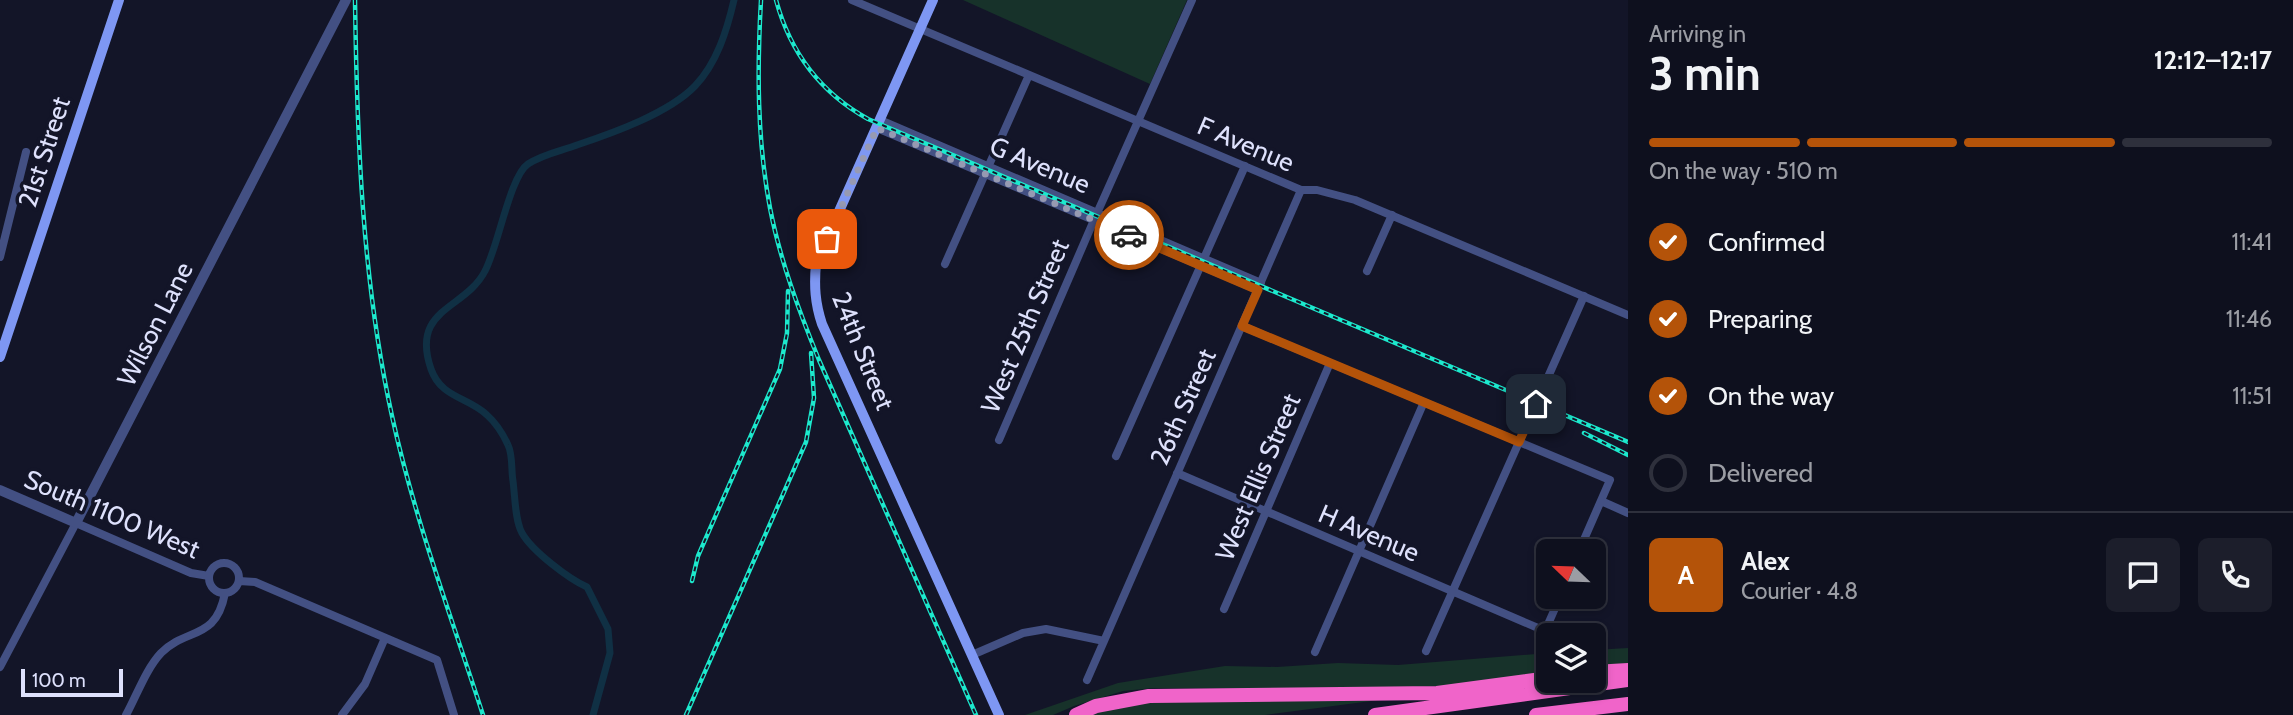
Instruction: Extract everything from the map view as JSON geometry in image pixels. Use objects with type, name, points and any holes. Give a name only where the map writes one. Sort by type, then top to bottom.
[{"type":"highway","points":[[1606,672],[1628,670]]},
{"type":"highway","points":[[1076,715],[1097,706],[1149,696],[1437,693],[1536,680]]},
{"type":"highway","points":[[1375,715],[1628,680]]},
{"type":"highway","points":[[1536,715],[1628,704]]},
{"type":"highway","points":[[1608,715],[1628,711]]},
{"type":"main road","name":"21st Street","points":[[0,358],[119,0]]},
{"type":"main road","name":"24th Street","points":[[933,0],[816,263],[815,303],[831,345],[999,715]]},
{"type":"street","name":"Wilson Lane","points":[[0,667],[346,0]]},
{"type":"street","name":"F Avenue","points":[[852,0],[1301,190],[1317,190],[1355,200],[1628,315]]},
{"type":"street","name":"West 25th Street","points":[[999,440],[1192,0]]},
{"type":"street","points":[[945,264],[1029,75]]},
{"type":"street","name":"G Avenue","points":[[878,124],[1259,286]]},
{"type":"street","points":[[0,257],[26,152]]},
{"type":"street","points":[[1116,456],[1245,166]]},
{"type":"street","name":"26th Street","points":[[1087,680],[1301,190]]},
{"type":"street","points":[[1367,271],[1392,215]]},
{"type":"street","points":[[1426,651],[1584,296]]},
{"type":"street","points":[[1242,326],[1610,480],[1584,539]]},
{"type":"street","name":"West Ellis Street","points":[[1224,609],[1329,363]]},
{"type":"street","points":[[1315,652],[1424,402]]},
{"type":"street","name":"H Avenue","points":[[1177,473],[1545,631],[1555,609]]},
{"type":"street","name":"South 1100 West","points":[[0,490],[191,573],[209,576]]},
{"type":"street","points":[[1601,501],[1628,513]]},
{"type":"street","points":[[227,563],[236,568],[239,580],[235,588],[225,593],[211,586],[209,576],[216,565],[227,563]]},
{"type":"street","points":[[239,580],[255,582],[436,660],[454,715]]},
{"type":"street","points":[[126,715],[155,661],[176,641],[196,635],[207,628],[223,607],[225,593]]},
{"type":"street","points":[[972,655],[1023,633],[1046,629],[1104,641]]},
{"type":"street","points":[[342,715],[365,684],[385,638]]},
{"type":"green space","points":[[963,0],[1187,0],[1150,84]]},
{"type":"green space","points":[[1628,648],[1628,663],[1606,666],[1606,649]]},
{"type":"green space","points":[[1536,654],[1536,676],[1446,686],[1388,688],[1154,688],[1123,691],[1053,715],[1025,715],[1118,683],[1225,666],[1277,667],[1338,663],[1398,665]]},
{"type":"green space","points":[[1402,697],[1265,715],[1083,715],[1137,702]]},
{"type":"waterway","points":[[593,715],[610,653],[608,629],[587,587],[552,564],[522,533],[517,515],[510,449],[487,415],[448,392],[435,379],[426,349],[428,333],[434,321],[476,284],[485,271],[516,182],[528,164],[640,121],[684,96],[703,77],[715,57],[734,0]]},
{"type":"railway","points":[[355,0],[363,209],[382,365],[411,491],[483,715]]},
{"type":"railway","points":[[761,0],[760,130],[770,208],[785,266],[819,360],[976,715]]},
{"type":"railway","points":[[776,0],[790,37],[810,69],[836,97],[868,119],[1628,442]]},
{"type":"railway","points":[[692,581],[698,556],[780,369],[787,333],[788,291]]},
{"type":"railway","points":[[686,715],[806,442],[814,398],[811,353]]},
{"type":"railway","points":[[1584,433],[1628,455]]},
{"type":"way so far","points":[[827,239],[877,128],[1129,235]]},
{"type":"route","points":[[1129,235],[1258,290],[1242,326],[1519,442],[1536,404]]}]
